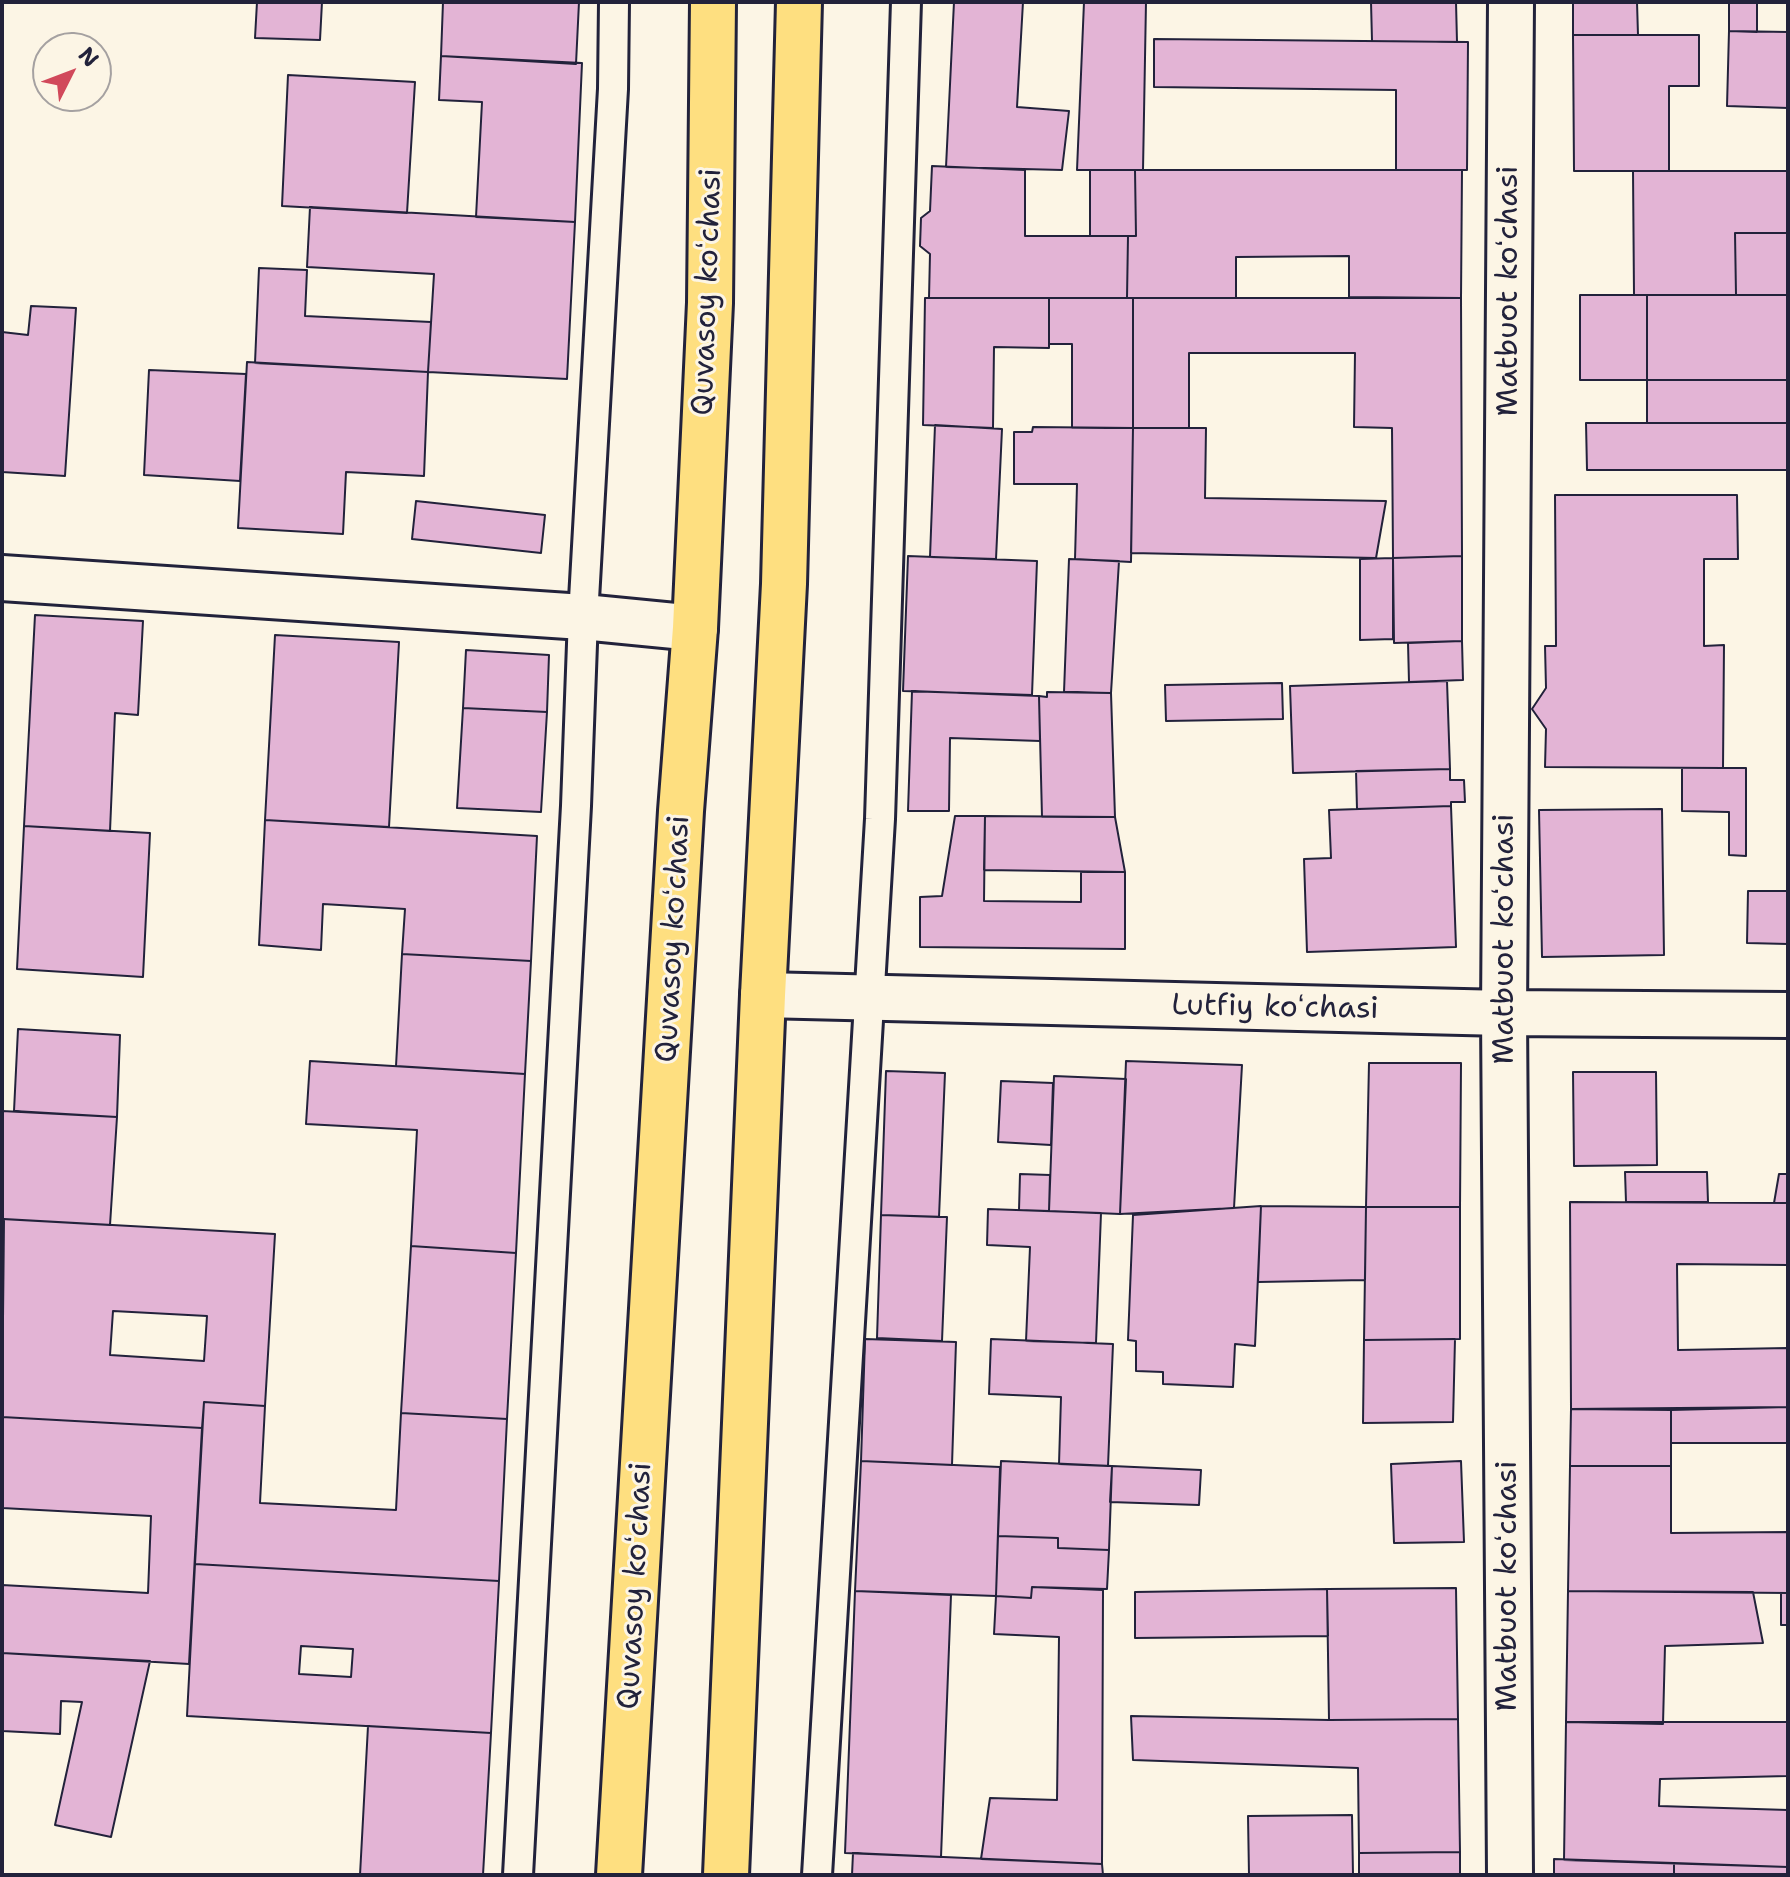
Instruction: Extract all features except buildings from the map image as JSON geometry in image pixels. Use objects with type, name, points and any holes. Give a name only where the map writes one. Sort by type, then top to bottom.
[{"type":"main road","name":"Quvasoy koʻchasi","points":[[619,1875],[681,811],[695,628],[710,303],[713,2]]},
{"type":"main road","points":[[726,1875],[763,995],[784,584],[799,2]]},
{"type":"street","name":"Matbuot koʻchasi","points":[[1510,1875],[1504,1013],[1511,2]]},
{"type":"street","points":[[2,578],[583,617],[695,628]]},
{"type":"street","name":"Lutfiy koʻchasi","points":[[763,995],[1504,1013],[1788,1015]]},
{"type":"lane","points":[[518,1875],[576,822],[583,617],[613,89],[614,2]]},
{"type":"lane","points":[[817,1875],[880,819],[906,2]]}]
